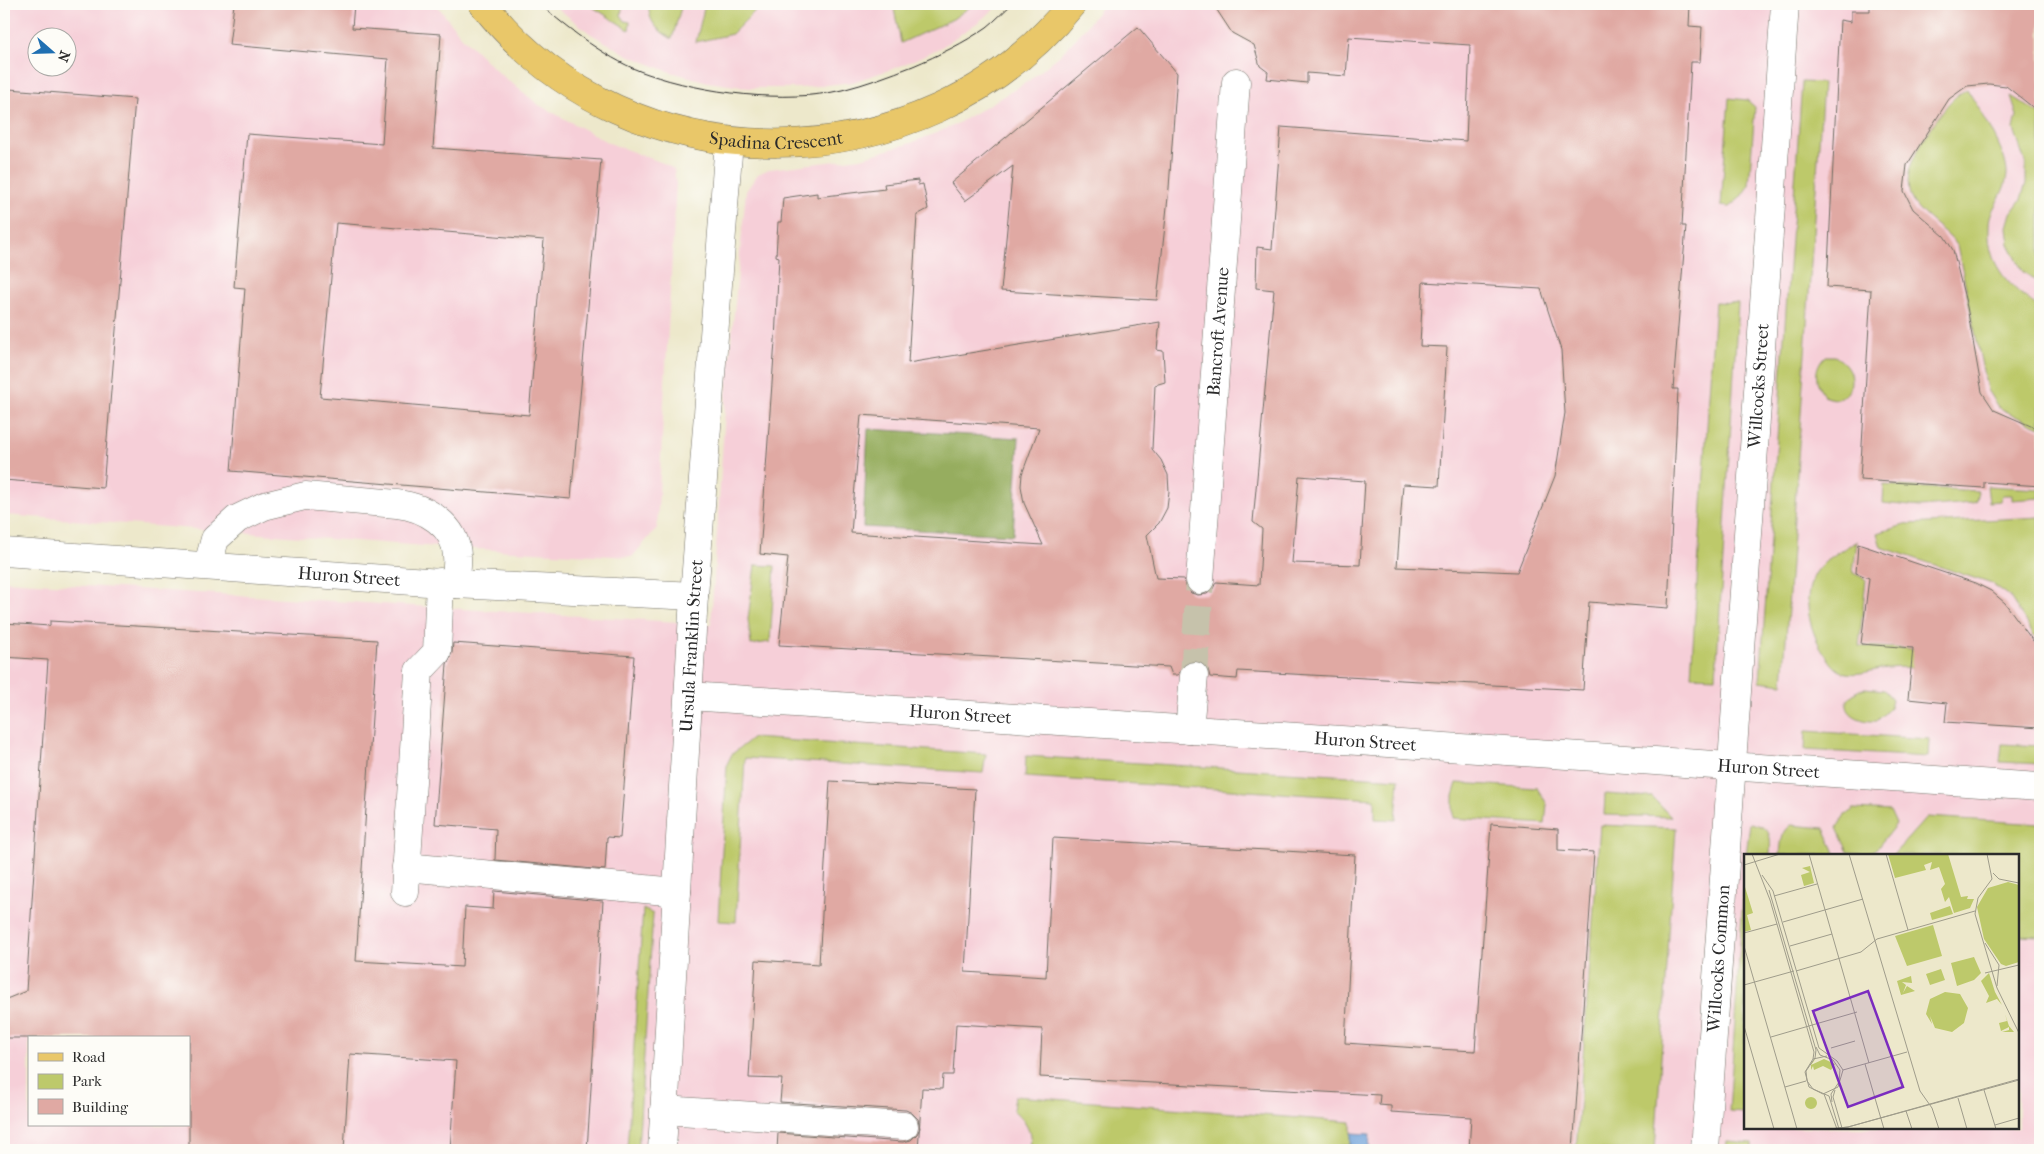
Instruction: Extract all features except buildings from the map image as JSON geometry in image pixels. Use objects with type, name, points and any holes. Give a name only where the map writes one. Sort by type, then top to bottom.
[{"type":"main road","name":"Spadina Crescent","points":[[483,4],[520,44],[554,71],[590,95],[632,116],[661,126],[728,141],[774,144],[821,142],[866,134],[910,120],[952,102],[991,78],[1028,50],[1061,18],[1072,4]]},
{"type":"street","name":"Willcocks Street","points":[[1732,767],[1785,4]]},
{"type":"street","name":"Bancroft Avenue","points":[[1200,580],[1236,82]]},
{"type":"street","name":"Ursula Franklin Street","points":[[662,1150],[694,596],[728,141]]},
{"type":"street","points":[[208,565],[215,539],[237,518],[264,506],[284,500],[305,496],[410,505],[428,513],[444,526],[452,537],[458,555],[447,583],[437,652],[418,671],[405,879],[677,892]]},
{"type":"street","name":"Huron Street","points":[[4,552],[447,583],[694,596]]},
{"type":"street","points":[[1190,730],[1194,676]]},
{"type":"street","name":"Huron Street","points":[[689,696],[2040,788]]},
{"type":"street","name":"Willcocks Common","points":[[1705,1150],[1732,767]]},
{"type":"street","points":[[664,1110],[904,1126]]},
{"type":"shaded area","points":[[4,4],[436,4],[461,36],[499,73],[539,105],[609,143],[674,169],[676,184],[657,528],[632,557],[438,547],[4,515]]},
{"type":"shaded area","points":[[552,4],[1001,4],[940,48],[898,67],[853,82],[800,88],[749,88],[708,82],[667,71],[628,55],[591,34]]},
{"type":"shaded area","points":[[1104,4],[2040,4],[2040,1150],[4,1150],[4,581],[711,624],[726,395],[746,191],[758,174],[769,169],[861,158],[911,143],[953,126],[1027,82],[1060,55]]},
{"type":"green space","points":[[588,4],[623,4],[621,15],[625,21],[630,22],[629,30]]},
{"type":"green space","points":[[649,4],[682,4],[672,39],[654,25],[650,16]]},
{"type":"green space","points":[[705,4],[762,4],[732,34],[696,42]]},
{"type":"green space","points":[[893,4],[974,4],[953,19],[901,43]]},
{"type":"green space","points":[[1802,82],[1823,83],[1783,684],[1760,681]]},
{"type":"green space","points":[[1967,89],[1992,131],[2006,166],[2005,185],[1989,220],[1989,243],[1992,255],[2003,276],[2011,285],[2040,308],[2040,427],[1998,407],[1987,390],[1957,245],[1918,208],[1910,194],[1909,174],[1918,150],[1947,106],[1955,97]]},
{"type":"green space","points":[[2011,96],[2040,114],[2040,283],[2023,272],[2009,244],[2007,227],[2011,213],[2021,199],[2026,183],[2026,165],[2014,129],[2017,115]]},
{"type":"green space","points":[[1729,98],[1747,100],[1755,107],[1749,185],[1740,198],[1729,207],[1721,206]]},
{"type":"green space","points":[[1715,302],[1738,303],[1716,677],[1691,676]]},
{"type":"green space","points":[[1825,356],[1835,356],[1845,364],[1851,376],[1850,387],[1841,398],[1834,399],[1824,396],[1817,381],[1817,371]]},
{"type":"green space","points":[[868,429],[1019,438],[1013,535],[863,527]]},
{"type":"green space","points":[[1884,485],[1978,491],[1976,501],[1972,503],[1920,507],[1883,503]]},
{"type":"green space","points":[[1987,486],[2040,489],[2040,498],[2012,500],[2012,495],[2002,495],[2001,501],[1989,502]]},
{"type":"green space","points":[[2040,517],[2040,640],[2035,637],[2010,597],[1992,584],[1881,547],[1877,533],[1908,524]]},
{"type":"green space","points":[[1857,541],[1853,573],[1866,579],[1859,646],[1948,651],[1946,670],[1895,667],[1860,673],[1848,673],[1838,670],[1821,648],[1809,617],[1808,595],[1811,584],[1815,574],[1823,564]]},
{"type":"green space","points":[[755,565],[775,566],[770,642],[751,645],[748,619]]},
{"type":"green space","points":[[1865,688],[1884,690],[1892,699],[1890,708],[1877,721],[1867,721],[1859,718],[1852,715],[1848,710],[1849,698]]},
{"type":"green space","points":[[1806,731],[1929,739],[1928,757],[1805,750]]},
{"type":"green space","points":[[753,738],[986,754],[983,773],[745,758],[736,922],[718,921],[727,764],[732,754]]},
{"type":"green space","points":[[2002,744],[2040,746],[2040,764],[2000,762]]},
{"type":"green space","points":[[1026,756],[1399,779],[1396,820],[1375,819],[1375,799],[1025,777]]},
{"type":"green space","points":[[1457,783],[1537,788],[1547,804],[1545,824],[1453,818],[1453,796]]},
{"type":"green space","points":[[1605,794],[1652,797],[1671,817],[1604,815]]},
{"type":"green space","points":[[1854,809],[1890,811],[1896,824],[1878,847],[1868,854],[1848,852],[1837,828],[1844,816]]},
{"type":"green space","points":[[1927,817],[2040,824],[2040,936],[2019,935],[2019,854],[1894,854]]},
{"type":"green space","points":[[1750,823],[1763,827],[1769,833],[1770,854],[1746,854]]},
{"type":"green space","points":[[1600,825],[1676,828],[1655,1150],[1576,1150]]},
{"type":"green space","points":[[1791,825],[1824,828],[1836,854],[1780,854],[1783,835]]},
{"type":"green space","points":[[1744,881],[1744,1113],[1729,1112]]},
{"type":"green space","points":[[643,909],[653,914],[638,1150],[627,1150]]},
{"type":"green space","points":[[1015,1096],[1351,1122],[1351,1145],[1342,1145],[1332,1150],[1030,1150],[1031,1144],[1027,1128],[1022,1118],[1013,1110]]},
{"type":"green space","points":[[1727,1142],[1752,1144],[1752,1150],[1726,1150]]},
{"type":"water","points":[[1351,1133],[1370,1134],[1369,1150],[1332,1150],[1342,1145],[1351,1145]]},
{"type":"tunnel","points":[[1194,676],[1200,580]]},
{"type":"tram line","points":[[540,4],[591,44],[634,69],[670,81],[719,91],[770,96],[820,94],[842,90],[896,73],[932,58],[969,38],[987,27],[1012,4]]}]
